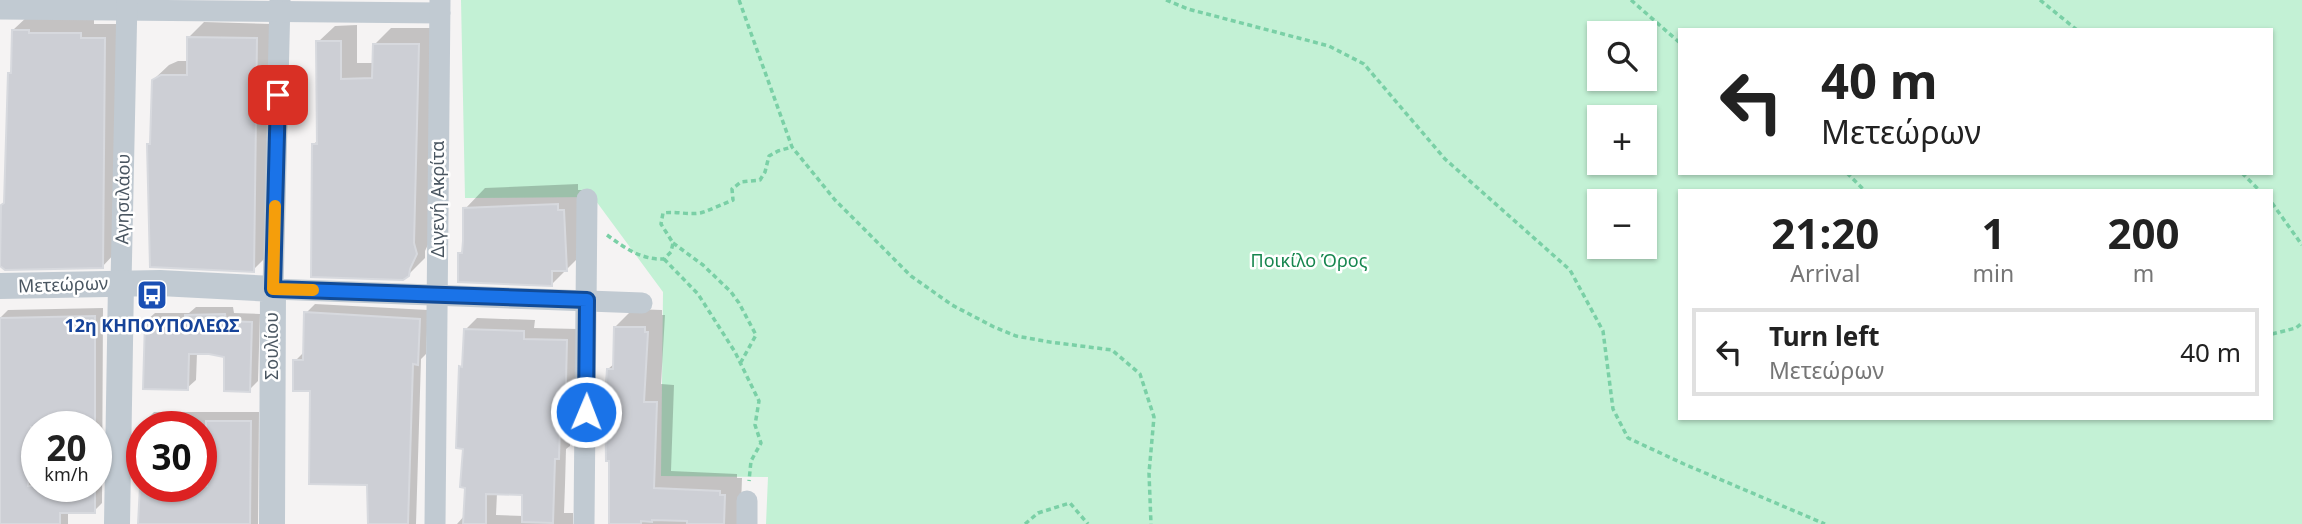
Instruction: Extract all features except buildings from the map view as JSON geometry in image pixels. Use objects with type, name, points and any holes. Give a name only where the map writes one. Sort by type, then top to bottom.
[{"type":"street","points":[[0,9],[127,5],[440,7]]},
{"type":"street","name":"Αγησιλάου","points":[[117,524],[127,5]]},
{"type":"street","name":"Σουλίου","points":[[272,524],[273,289],[280,6]]},
{"type":"street","name":"Διγενή Ακρίτα","points":[[435,524],[440,7]]},
{"type":"street","points":[[584,524],[587,199]]},
{"type":"street","name":"Μετεώρων","points":[[0,286],[121,283],[642,303]]},
{"type":"street","points":[[747,501],[747,524]]},
{"type":"path","points":[[739,0],[792,147],[835,200],[911,276],[952,305],[994,327],[1017,336],[1112,351],[1140,374],[1154,417],[1149,474],[1151,524]]},
{"type":"path","points":[[1166,0],[1188,9],[1329,46],[1364,64],[1445,159],[1570,270],[1603,331],[1613,409],[1628,438],[1825,524]]},
{"type":"path","points":[[1631,0],[1678,41]]},
{"type":"path","points":[[2040,0],[2075,28]]},
{"type":"path","points":[[741,362],[756,335],[739,303],[703,265],[673,243],[661,224],[663,213],[702,213],[733,200],[732,189],[741,182],[760,180],[769,156],[792,147]]},
{"type":"path","points":[[1849,175],[1864,189]]},
{"type":"path","points":[[2244,175],[2258,189]]},
{"type":"path","points":[[2273,204],[2302,245]]},
{"type":"path","points":[[587,227],[602,232],[631,252],[650,260],[664,259],[671,252],[673,243]]},
{"type":"path","points":[[664,259],[698,294],[741,362],[759,401],[755,425],[761,443],[751,461],[747,501]]},
{"type":"path","points":[[2273,334],[2297,328],[2302,323]]},
{"type":"path","points":[[1025,524],[1038,513],[1070,503],[1088,524]]},
{"type":"green space","name":"Ποικίλο Όρος","points":[[461,0],[2302,0],[2302,524],[766,524],[768,477],[661,476],[663,292],[593,197],[465,198]]},
{"type":"slow traffic","points":[[275,206],[273,289],[313,290]]},
{"type":"place","name":"12η ΚΗΠΟΥΠΟΛΕΩΣ","points":[[152,295]]},
{"type":"route","points":[[278,95],[273,289],[587,300],[586,412]]}]
